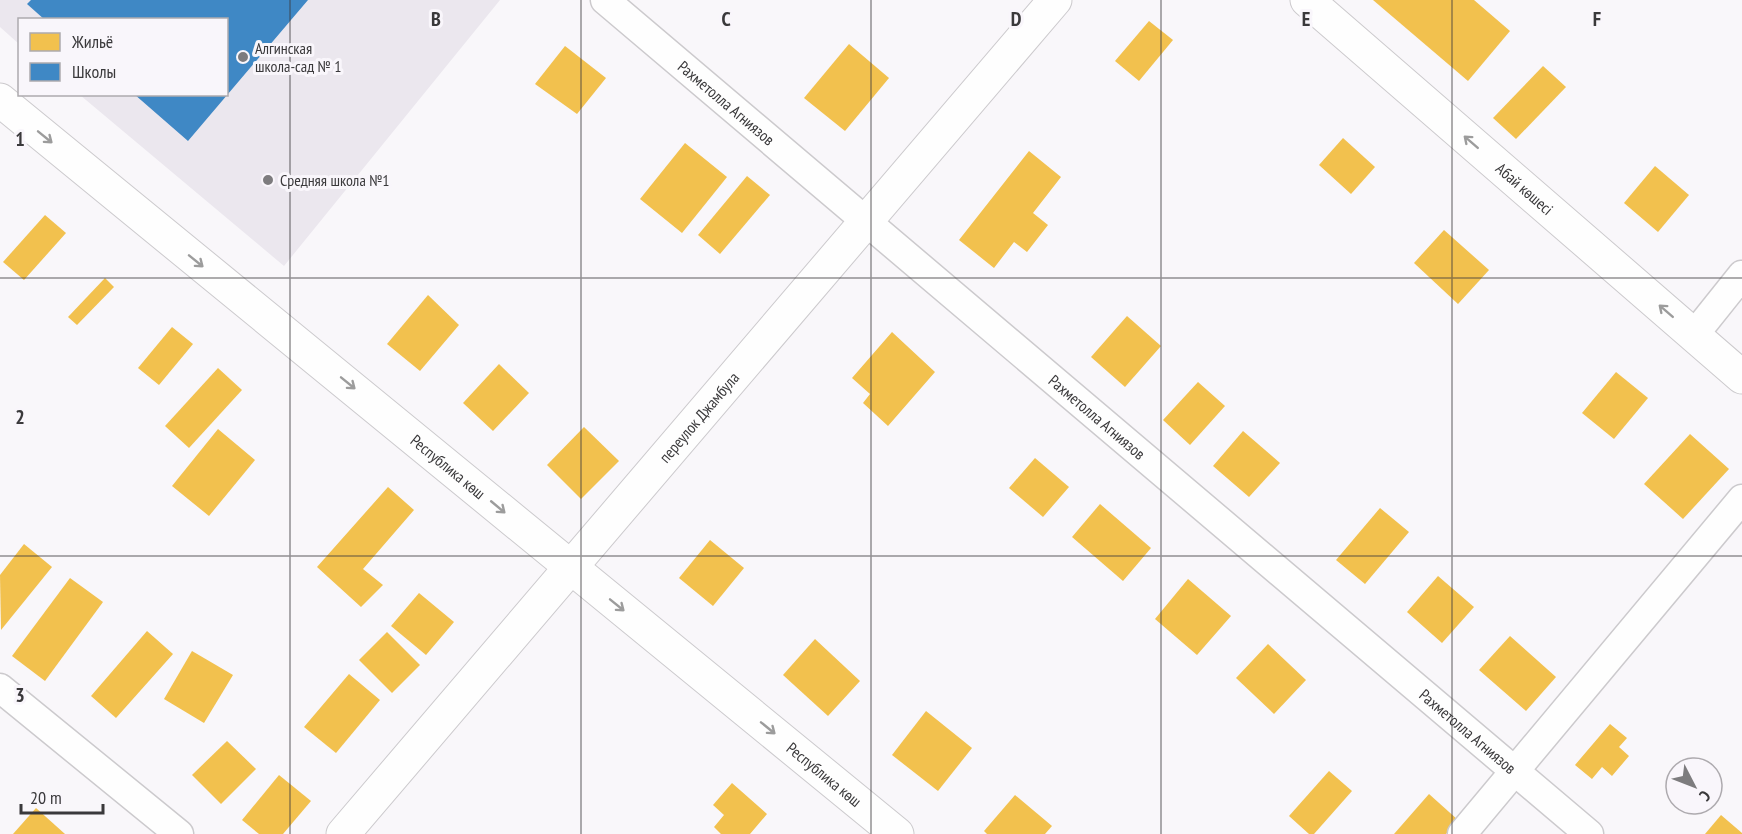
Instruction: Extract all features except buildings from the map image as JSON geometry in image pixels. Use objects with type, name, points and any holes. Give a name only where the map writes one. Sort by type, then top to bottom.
[{"type":"main road","name":"переулок Джамбула","points":[[343,834],[1055,0]]},
{"type":"main road","name":"Абай көшесі","points":[[1307,0],[1742,377]]},
{"type":"main road","name":"Республика көш","points":[[0,100],[897,834]]},
{"type":"street","name":"Рахметолла Агниязов","points":[[605,0],[1589,834]]},
{"type":"street","points":[[1694,335],[1742,275]]},
{"type":"street","points":[[1462,834],[1742,499]]},
{"type":"street","points":[[0,688],[179,834]]},
{"type":"shaded area","name":"Средняя школа №1","points":[[0,0],[500,0],[284,266],[81,96],[228,96],[228,18],[18,18],[18,43],[0,27]]},
{"type":"place","name":"Алгинская школа-сад № 1","points":[[243,57]]},
{"type":"place","name":"Средняя школа №1","points":[[268,180]]}]
